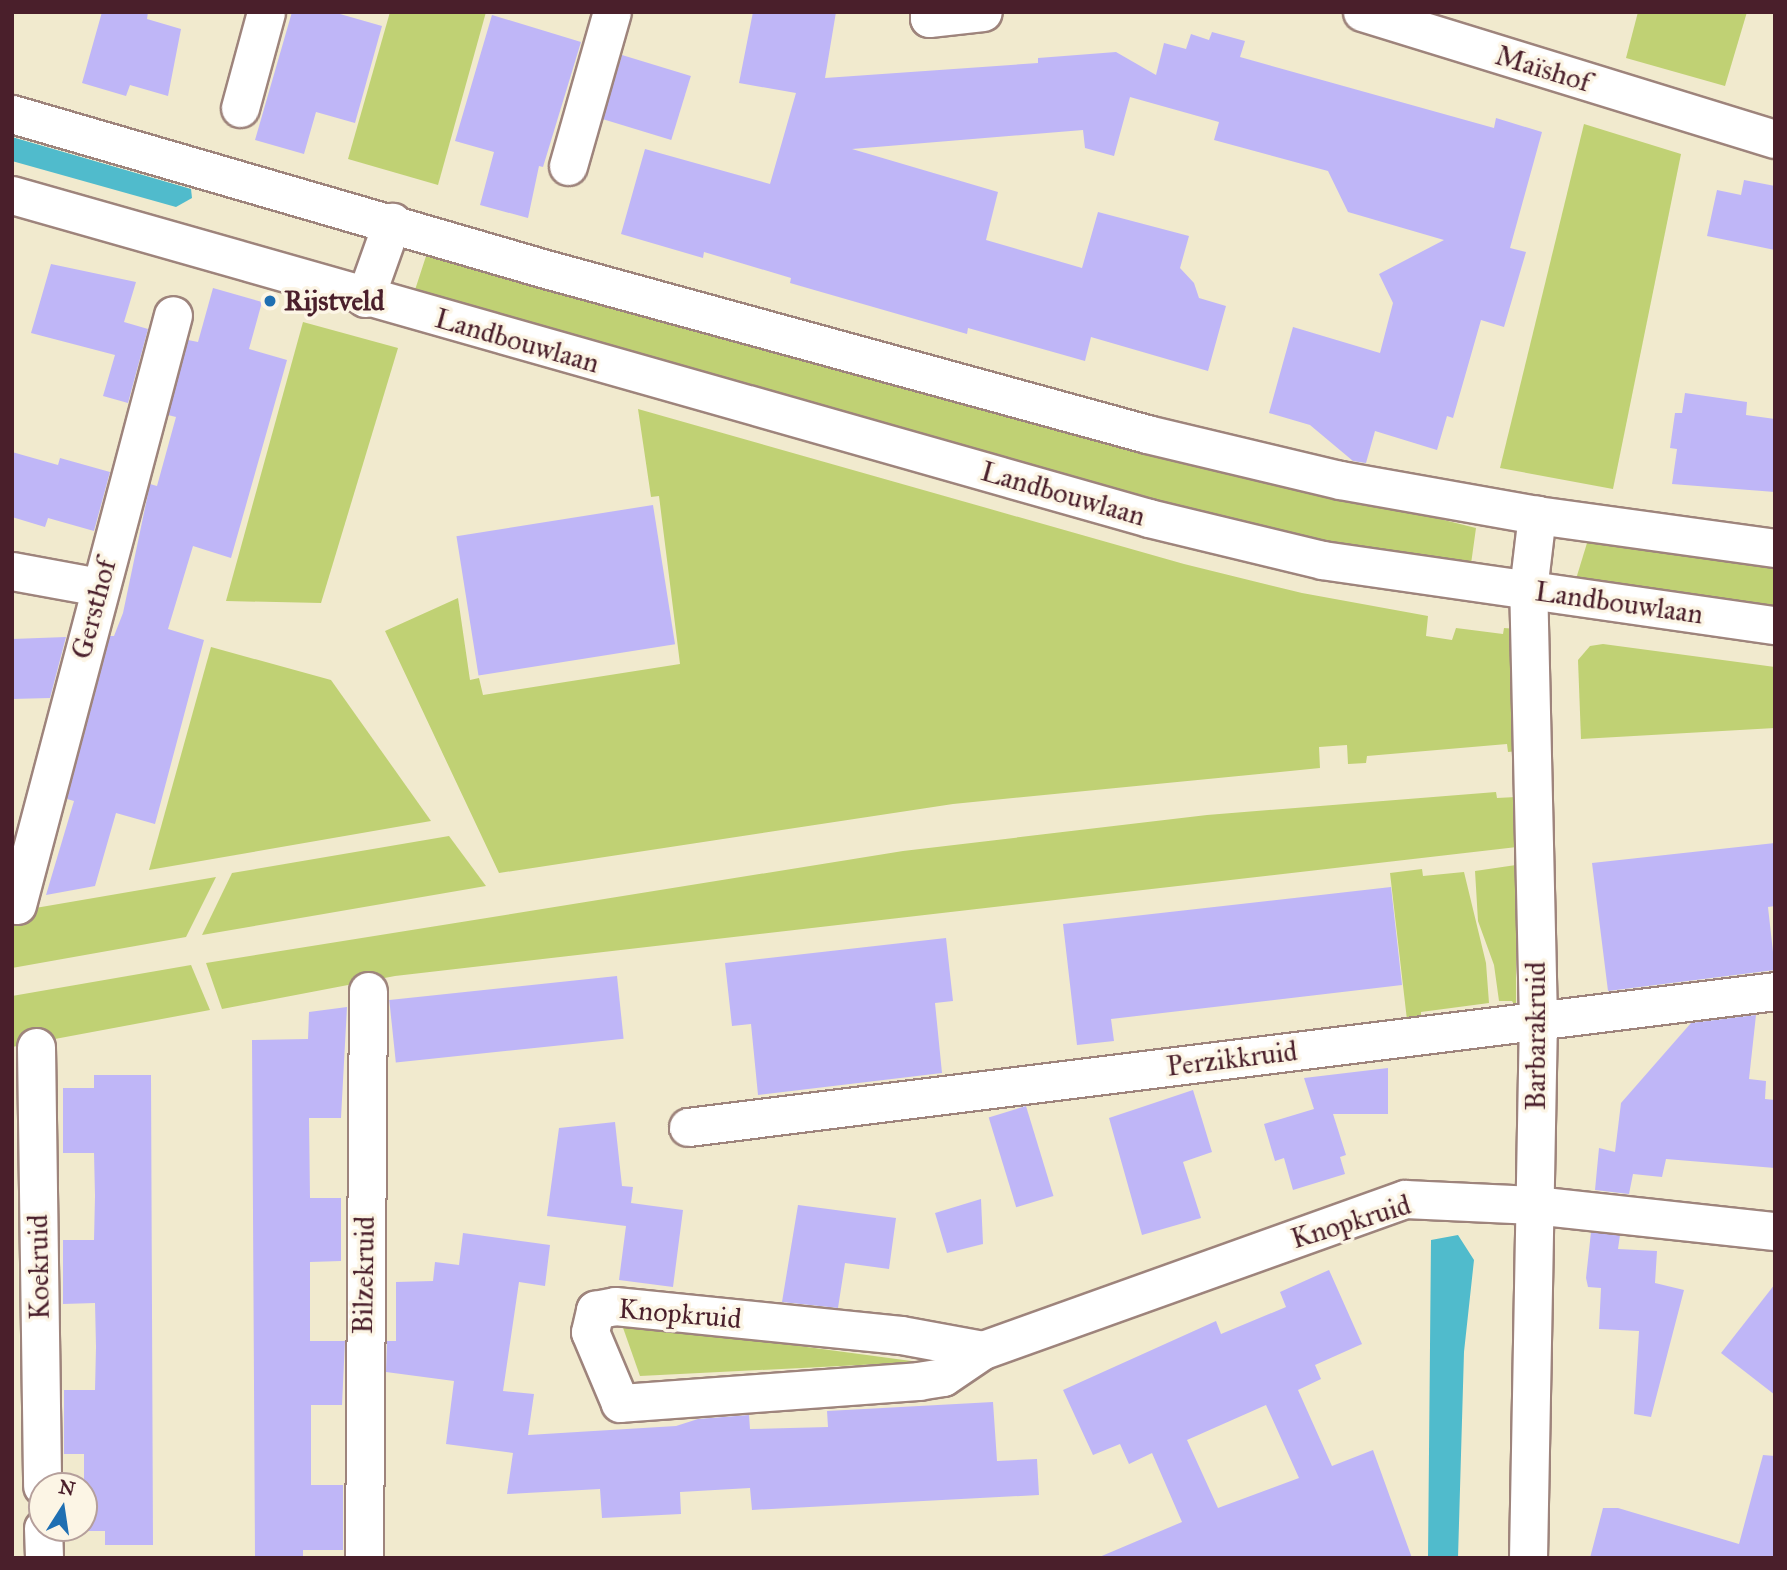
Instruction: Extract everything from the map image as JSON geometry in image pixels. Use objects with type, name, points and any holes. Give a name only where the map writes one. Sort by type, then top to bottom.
[{"type":"street","points":[[240,108],[266,12]]},
{"type":"street","points":[[568,166],[612,12]]},
{"type":"street","points":[[929,12],[929,18],[983,12]]},
{"type":"street","name":"Maïshof","points":[[1362,12],[1775,139]]},
{"type":"street","points":[[12,114],[392,222],[542,268],[1147,434],[1340,480],[1537,515],[1775,548]]},
{"type":"street","name":"Maïshof","points":[[1724,125],[1775,122]]},
{"type":"street","name":"Landbouwlaan","points":[[12,195],[365,298],[1149,518],[1322,560],[1775,625]]},
{"type":"street","points":[[365,298],[392,222]]},
{"type":"street","name":"Gersthof","points":[[17,905],[173,315]]},
{"type":"street","name":"Barbarakruid","points":[[1528,1558],[1538,1020],[1528,590],[1537,515]]},
{"type":"street","points":[[12,571],[99,587]]},
{"type":"street","name":"Perzikkruid","points":[[688,1127],[1775,991]]},
{"type":"street","name":"Bilzekruid","points":[[364,1558],[368,992]]},
{"type":"street","name":"Koekruid","points":[[36,1047],[42,1472]]},
{"type":"street","name":"Knopkruid","points":[[983,1350],[901,1335],[615,1306],[595,1310],[590,1332],[620,1403],[919,1381],[943,1377],[983,1350],[1405,1199],[1534,1205],[1775,1231]]},
{"type":"street","points":[[1735,1227],[1775,1260]]},
{"type":"green space","points":[[390,12],[486,12],[438,185],[348,159]]},
{"type":"green space","points":[[1638,12],[1747,12],[1725,86],[1626,58]]},
{"type":"green space","points":[[1584,124],[1681,154],[1613,489],[1500,468]]},
{"type":"green space","points":[[429,247],[940,394],[1476,528],[1471,564],[1326,549],[414,293]]},
{"type":"green space","points":[[303,322],[398,348],[321,603],[226,601]]},
{"type":"green space","points":[[638,409],[1184,564],[1302,593],[1428,616],[1426,636],[1452,640],[1456,628],[1503,634],[1504,628],[1518,629],[1518,751],[1508,752],[1507,744],[1367,756],[1366,763],[1348,764],[1347,745],[1319,747],[1320,768],[953,804],[499,873],[385,631],[458,598],[470,680],[479,678],[483,695],[680,664],[659,496],[651,497]]},
{"type":"green space","points":[[1601,539],[1775,563],[1775,609],[1576,579],[1587,543]]},
{"type":"green space","points":[[1603,644],[1775,667],[1775,728],[1581,739],[1578,660],[1590,646]]},
{"type":"green space","points":[[211,647],[331,680],[431,821],[149,870]]},
{"type":"green space","points":[[1496,792],[1497,798],[1516,797],[1517,847],[395,976],[222,1009],[206,963],[903,851],[1207,815]]},
{"type":"green space","points":[[449,836],[486,886],[202,935],[232,873]]},
{"type":"green space","points":[[1516,865],[1516,1008],[1512,1001],[1499,1001],[1494,965],[1478,921],[1475,871]]},
{"type":"green space","points":[[1422,869],[1423,876],[1464,872],[1486,963],[1489,1003],[1421,1012],[1421,1019],[1407,1020],[1390,873]]},
{"type":"green space","points":[[216,877],[186,937],[12,968],[12,912]]},
{"type":"green space","points":[[191,965],[210,1010],[12,1047],[12,996]]},
{"type":"green space","points":[[621,1322],[919,1362],[640,1376]]},
{"type":"water","points":[[12,137],[191,189],[192,198],[176,207],[12,161]]},
{"type":"water","points":[[1458,1235],[1474,1260],[1464,1352],[1458,1558],[1428,1558],[1431,1240]]},
{"type":"building","points":[[102,12],[148,12],[147,19],[181,29],[168,96],[130,85],[126,96],[82,83]]},
{"type":"building","points":[[292,12],[333,12],[382,26],[355,123],[316,112],[304,154],[255,140]]},
{"type":"building","points":[[753,12],[836,12],[825,78],[1038,63],[1038,58],[1116,52],[1156,75],[1164,43],[1186,49],[1191,34],[1209,40],[1212,32],[1245,41],[1240,57],[1494,128],[1496,118],[1542,132],[1510,248],[1526,252],[1504,327],[1481,320],[1453,418],[1447,416],[1437,450],[1375,431],[1366,463],[1353,461],[1310,425],[1269,413],[1293,327],[1380,353],[1393,303],[1379,274],[1444,240],[1348,212],[1328,171],[1214,140],[1219,122],[1130,97],[1114,156],[1085,148],[1083,130],[852,149],[998,192],[986,240],[1082,268],[1098,212],[1189,236],[1180,268],[1194,283],[1199,298],[1226,306],[1208,371],[1091,337],[1085,361],[968,328],[967,334],[790,283],[791,278],[704,252],[703,258],[621,234],[645,149],[770,184],[796,93],[739,83]]},
{"type":"building","points":[[492,15],[581,42],[543,167],[539,166],[528,218],[480,205],[494,152],[455,141]]},
{"type":"building","points":[[622,55],[691,76],[671,140],[602,119]]},
{"type":"building","points":[[1744,180],[1775,186],[1775,250],[1707,236],[1717,190],[1741,195]]},
{"type":"building","points":[[51,264],[136,282],[124,322],[148,329],[128,403],[103,396],[115,355],[31,333]]},
{"type":"building","points":[[213,288],[262,302],[249,349],[287,360],[231,558],[193,546],[168,629],[204,640],[155,824],[116,813],[95,886],[46,895],[74,801],[67,799],[110,636],[114,636],[123,613],[150,484],[157,486],[176,417],[168,415],[188,340],[198,342]]},
{"type":"building","points":[[1685,393],[1747,402],[1746,415],[1775,419],[1775,492],[1672,484],[1677,449],[1670,448],[1675,413],[1682,413]]},
{"type":"building","points":[[12,452],[58,465],[60,458],[110,472],[94,531],[48,518],[45,527],[12,517]]},
{"type":"building","points":[[653,505],[675,644],[479,675],[456,536]]},
{"type":"building","points":[[66,637],[50,698],[12,699],[12,639]]},
{"type":"building","points":[[1775,843],[1775,906],[1768,907],[1775,970],[1608,991],[1592,863]]},
{"type":"building","points":[[1391,887],[1402,985],[1111,1019],[1114,1041],[1077,1045],[1063,924]]},
{"type":"building","points":[[946,938],[953,1001],[935,1003],[942,1073],[758,1095],[751,1024],[732,1026],[725,963]]},
{"type":"building","points":[[617,976],[624,1039],[396,1063],[389,1000]]},
{"type":"building","points":[[347,1007],[341,1118],[309,1118],[310,1198],[341,1198],[341,1261],[310,1262],[310,1341],[345,1341],[342,1405],[311,1405],[311,1485],[343,1485],[343,1550],[303,1550],[303,1558],[255,1558],[252,1040],[308,1039],[309,1012]]},
{"type":"building","points":[[1756,1015],[1749,1079],[1766,1081],[1765,1099],[1775,1100],[1775,1168],[1666,1159],[1662,1177],[1633,1174],[1629,1194],[1595,1190],[1599,1148],[1615,1152],[1621,1103],[1691,1023]]},
{"type":"building","points":[[1388,1068],[1388,1114],[1333,1114],[1346,1155],[1340,1157],[1345,1174],[1293,1190],[1284,1158],[1275,1161],[1264,1124],[1314,1109],[1304,1078]]},
{"type":"building","points":[[94,1075],[151,1075],[153,1545],[105,1545],[105,1531],[98,1531],[98,1472],[84,1472],[84,1454],[64,1454],[64,1390],[95,1390],[96,1347],[95,1303],[63,1304],[63,1240],[94,1240],[95,1196],[94,1153],[63,1153],[63,1088],[94,1088]]},
{"type":"building","points":[[1193,1090],[1212,1152],[1183,1162],[1201,1218],[1142,1235],[1109,1118]]},
{"type":"building","points":[[1026,1106],[1053,1196],[1016,1207],[989,1117]]},
{"type":"building","points":[[615,1122],[622,1186],[633,1187],[631,1203],[683,1210],[673,1287],[619,1280],[626,1226],[547,1216],[559,1128]]},
{"type":"building","points":[[981,1199],[983,1244],[947,1253],[935,1213]]},
{"type":"building","points":[[798,1205],[896,1218],[889,1269],[845,1263],[838,1308],[782,1302]]},
{"type":"building","points":[[1591,1232],[1620,1235],[1618,1249],[1657,1251],[1655,1283],[1684,1290],[1651,1417],[1634,1414],[1639,1331],[1599,1329],[1601,1288],[1588,1287],[1586,1278]]},
{"type":"building","points":[[463,1233],[550,1245],[545,1286],[519,1282],[503,1391],[534,1394],[528,1435],[676,1426],[698,1419],[749,1415],[750,1429],[828,1427],[827,1411],[993,1402],[997,1461],[1037,1459],[1039,1495],[752,1510],[750,1488],[680,1492],[681,1514],[602,1518],[600,1489],[507,1494],[513,1453],[446,1444],[454,1381],[386,1372],[387,1341],[396,1341],[396,1282],[433,1281],[435,1262],[459,1265]]},
{"type":"building","points":[[1329,1270],[1362,1344],[1315,1365],[1321,1379],[1298,1390],[1332,1466],[1373,1450],[1412,1558],[1097,1558],[1182,1522],[1152,1453],[1129,1464],[1120,1444],[1093,1455],[1063,1390],[1216,1321],[1221,1334],[1286,1307],[1280,1292]],"holes":[[[1266,1405],[1299,1478],[1218,1508],[1187,1440]]]},
{"type":"building","points":[[1775,1284],[1775,1395],[1721,1353]]},
{"type":"building","points":[[1763,1455],[1775,1456],[1775,1558],[1590,1558],[1603,1508],[1618,1508],[1739,1544]]},
{"type":"place","name":"Rijstveld","points":[[270,301]]}]
